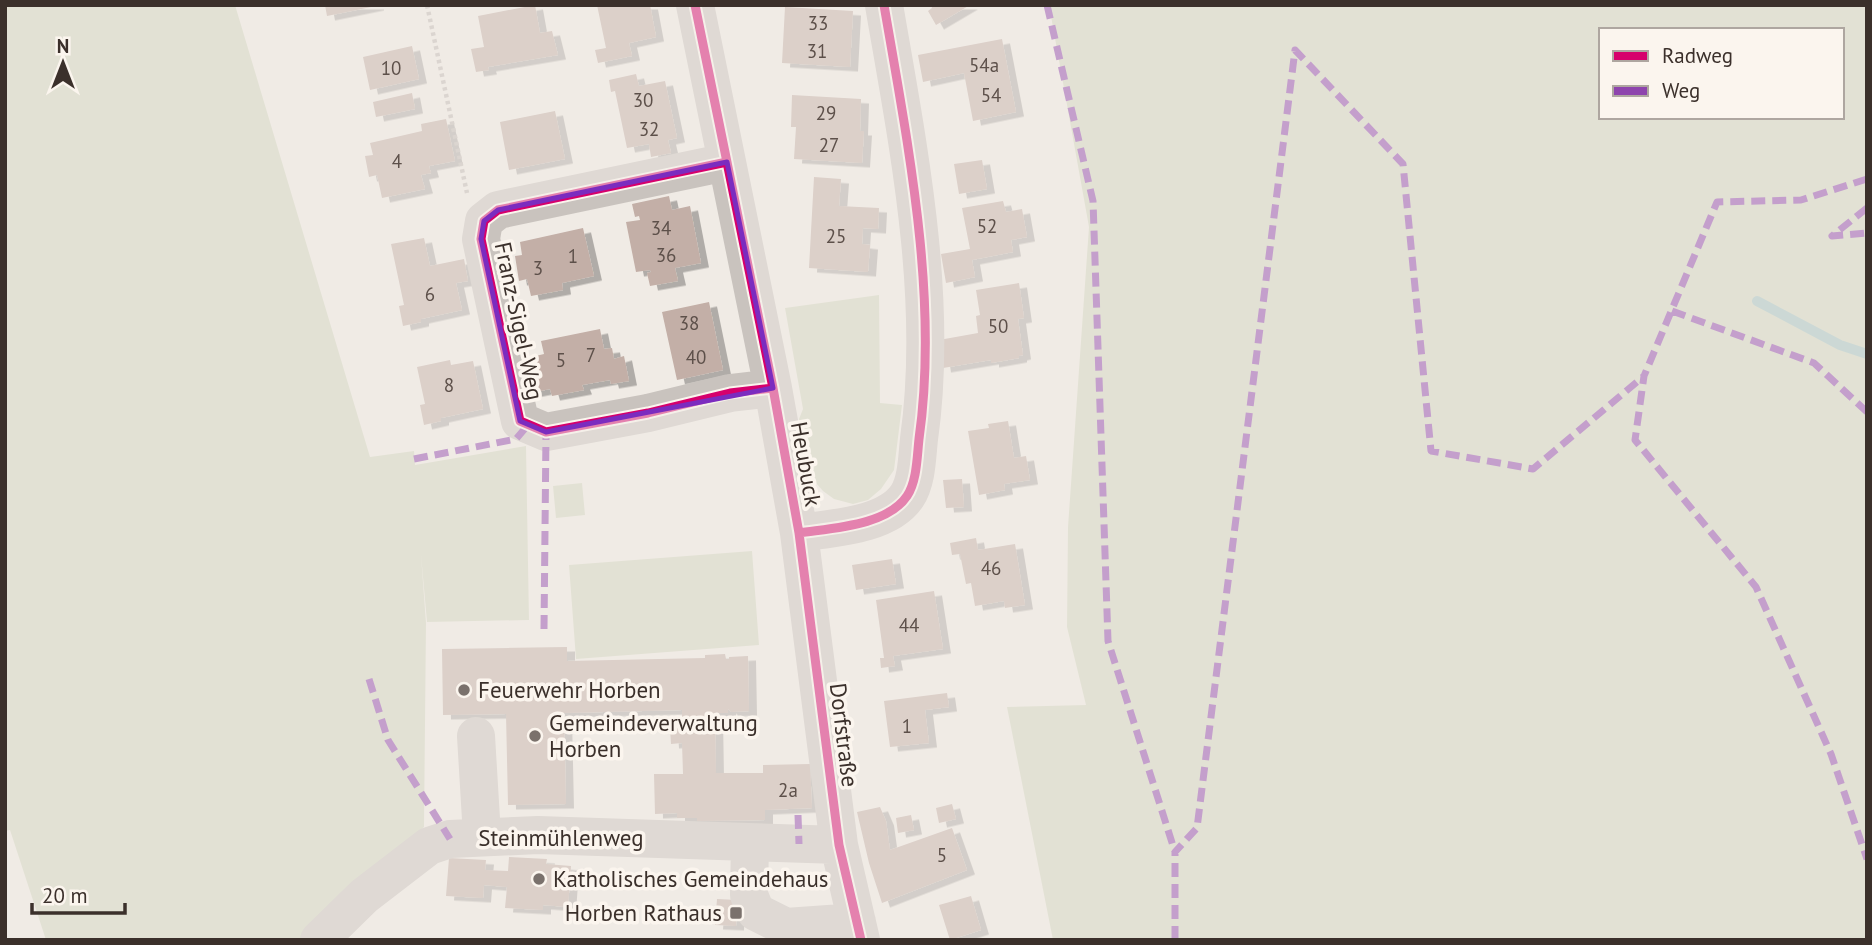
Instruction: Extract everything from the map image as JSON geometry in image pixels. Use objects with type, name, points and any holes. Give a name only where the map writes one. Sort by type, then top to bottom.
[{"type":"street","name":"Heubuck","points":[[695,5],[774,388],[799,533],[862,523],[893,511],[907,496],[914,480],[926,385],[923,294],[914,178],[884,5]]},
{"type":"street","name":"Franz-Sigel-Weg","points":[[727,162],[498,210],[484,220],[481,239],[520,421],[546,432],[648,413],[730,393],[774,388]]},
{"type":"street","name":"Dorfstraße","points":[[799,533],[839,845],[859,931]]},
{"type":"street","points":[[476,736],[482,836]]},
{"type":"street","name":"Steinmühlenweg","points":[[319,940],[364,896],[429,846],[450,839],[482,836],[564,836],[839,845]]},
{"type":"street","points":[[750,843],[749,895],[756,912],[786,927],[859,931]]},
{"type":"path","points":[[427,5],[470,205],[484,220]]},
{"type":"highlighted area","points":[[727,162],[773,388],[546,432],[520,421],[481,239],[484,221],[498,210]]},
{"type":"green space","points":[[5,5],[235,5],[370,457],[414,451],[415,465],[526,446],[529,620],[427,622],[421,555],[426,623],[424,827],[301,940],[46,940],[10,830],[5,831]]},
{"type":"green space","points":[[1049,5],[1867,5],[1867,940],[1053,940],[1007,707],[1086,705],[1067,627],[1068,527],[1089,227]]},
{"type":"green space","points":[[879,295],[880,403],[902,405],[894,470],[881,489],[868,500],[853,504],[834,499],[809,475],[799,419],[803,409],[785,308]]},
{"type":"green space","points":[[582,483],[585,515],[556,518],[553,486]]},
{"type":"green space","points":[[752,551],[759,645],[576,659],[569,565]]},
{"type":"building","points":[[325,5],[376,5],[376,6],[327,16]]},
{"type":"building","points":[[535,5],[540,33],[552,31],[558,55],[488,67],[489,70],[476,72],[471,49],[484,47],[478,16]]},
{"type":"building","points":[[597,5],[650,5],[656,37],[629,43],[632,56],[598,63],[595,50],[606,48]]},
{"type":"building","points":[[931,5],[970,5],[936,25],[928,11],[932,8]]},
{"type":"building","points":[[785,7],[853,11],[850,67],[782,63]]},
{"type":"building","points":[[1002,39],[1016,112],[973,121],[964,73],[923,82],[918,55]]},
{"type":"building","points":[[412,46],[419,79],[370,90],[363,57]]},
{"type":"building","points":[[636,74],[639,86],[665,81],[677,138],[668,140],[671,153],[651,157],[649,144],[627,148],[615,91],[611,92],[609,80]]},
{"type":"building","points":[[412,93],[415,109],[376,117],[373,102]]},
{"type":"building","points":[[792,95],[861,99],[860,131],[864,131],[862,163],[794,159],[796,127],[791,127]]},
{"type":"building","points":[[555,111],[565,159],[509,170],[500,122]]},
{"type":"building","points":[[446,119],[455,161],[429,166],[431,173],[421,175],[425,189],[382,198],[377,175],[369,177],[365,156],[373,155],[370,143],[422,131],[421,124]]},
{"type":"building","points":[[982,160],[987,189],[959,194],[954,164]]},
{"type":"building","points":[[814,177],[841,179],[839,206],[879,208],[878,229],[863,228],[862,244],[870,245],[868,272],[809,268]]},
{"type":"building","points":[[669,196],[672,210],[690,206],[701,263],[675,268],[678,281],[650,286],[647,273],[651,272],[650,270],[636,272],[626,222],[640,220],[639,216],[635,217],[632,204]]},
{"type":"building","points":[[1003,201],[1006,212],[1022,209],[1027,237],[1011,240],[1013,252],[972,260],[975,277],[946,283],[941,254],[970,249],[962,208]]},
{"type":"building","points":[[583,228],[594,276],[562,283],[563,290],[531,296],[527,279],[519,281],[515,256],[522,255],[520,242]]},
{"type":"building","points":[[424,238],[430,266],[464,259],[468,281],[456,283],[462,310],[403,326],[399,306],[404,305],[391,244]]},
{"type":"building","points":[[1019,283],[1024,318],[1018,319],[1023,355],[991,363],[991,360],[943,368],[939,340],[978,333],[976,316],[980,315],[976,290]]},
{"type":"building","points":[[709,302],[723,370],[677,380],[662,312]]},
{"type":"building","points":[[600,329],[604,349],[612,348],[614,359],[624,356],[629,381],[611,384],[610,380],[582,385],[584,390],[552,396],[550,389],[530,393],[523,359],[544,354],[541,341]]},
{"type":"building","points":[[450,360],[451,365],[473,361],[483,409],[441,418],[441,421],[424,425],[420,405],[425,404],[417,367]]},
{"type":"building","points":[[1008,421],[1014,458],[1026,456],[1030,480],[1004,484],[1005,490],[979,495],[968,431],[989,428],[988,424]]},
{"type":"building","points":[[962,479],[964,507],[946,508],[943,480]]},
{"type":"building","points":[[976,538],[978,550],[1015,544],[1025,605],[1005,608],[1004,601],[975,606],[971,583],[966,584],[960,554],[952,555],[950,543]]},
{"type":"building","points":[[892,559],[896,584],[856,590],[852,565]]},
{"type":"building","points":[[934,591],[943,649],[893,656],[895,666],[881,668],[880,658],[884,658],[876,600]]},
{"type":"building","name":"Gemeindeverwaltung Horben","points":[[567,647],[567,661],[705,658],[705,655],[725,654],[726,659],[748,656],[749,711],[731,712],[728,709],[728,713],[715,713],[716,773],[763,773],[763,765],[810,764],[812,808],[765,810],[765,820],[697,821],[697,818],[677,818],[677,813],[655,814],[654,774],[683,774],[682,743],[671,744],[670,728],[682,728],[682,710],[564,713],[566,804],[508,805],[506,714],[443,715],[442,649]]},
{"type":"building","points":[[947,693],[949,707],[925,710],[929,743],[890,747],[884,701]]},
{"type":"building","points":[[952,804],[956,819],[939,823],[936,808]]},
{"type":"building","points":[[880,807],[886,821],[890,850],[952,828],[967,870],[882,903],[857,812]]},
{"type":"building","points":[[911,815],[914,830],[898,833],[896,818]]},
{"type":"building","name":"Katholisches Gemeindehaus","points":[[509,857],[547,859],[546,864],[571,866],[568,907],[543,905],[543,910],[505,908],[507,887],[484,885],[483,898],[446,896],[449,858],[486,860],[485,870],[508,871]]},
{"type":"building","points":[[971,896],[981,930],[950,940],[939,905]]},
{"type":"building","points":[[717,899],[737,900],[736,926],[715,925]]},
{"type":"waterway","points":[[1757,301],[1840,345],[1867,354]]},
{"type":"marked path","points":[[1047,5],[1093,201],[1108,641],[1175,852]]},
{"type":"marked path","points":[[1175,940],[1175,852],[1197,828],[1295,50],[1403,164],[1431,451],[1533,469],[1644,376]]},
{"type":"marked path","points":[[1867,179],[1801,200],[1717,202],[1644,376],[1635,440],[1756,587],[1831,754],[1867,859]]},
{"type":"marked path","points":[[1867,208],[1832,236],[1867,233]]},
{"type":"marked path","points":[[1672,311],[1814,363],[1867,412]]},
{"type":"marked path","points":[[414,459],[516,439],[528,425]]},
{"type":"marked path","points":[[544,629],[546,432]]},
{"type":"marked path","points":[[369,679],[388,740],[450,839]]},
{"type":"marked path","points":[[798,815],[799,844]]},
{"type":"cycle path","points":[[695,5],[773,388],[799,533],[839,845],[861,940]]},
{"type":"cycle path","points":[[799,533],[857,524],[886,514],[907,496],[916,469],[924,386],[923,277],[911,167],[884,5]]},
{"type":"cycle path","points":[[727,162],[498,210],[484,221],[481,239],[520,421],[546,432],[648,413],[730,393],[773,388]]},
{"type":"place","name":"Feuerwehr Horben","points":[[464,690]]},
{"type":"place","name":"Gemeindeverwaltung Horben","points":[[535,736]]},
{"type":"place","name":"Katholisches Gemeindehaus","points":[[539,879]]},
{"type":"place","name":"Horben Rathaus","points":[[736,913]]}]
